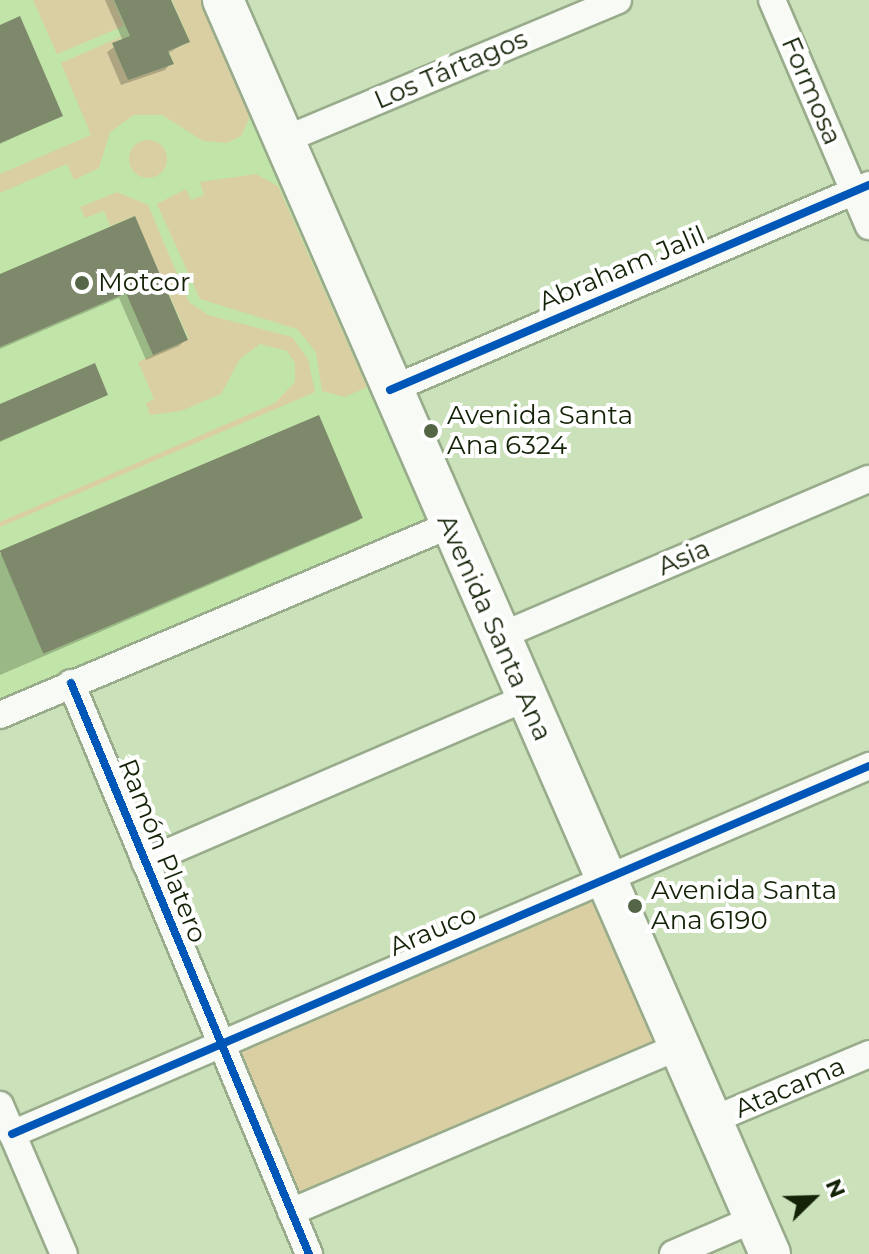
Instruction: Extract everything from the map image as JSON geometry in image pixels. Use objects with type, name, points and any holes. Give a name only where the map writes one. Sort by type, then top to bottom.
[{"type":"main road","name":"Avenida Santa Ana","points":[[223,0],[602,880],[762,1236]]},
{"type":"street","name":"Los Tártagos","points":[[284,140],[618,0]]},
{"type":"street","name":"Formosa","points":[[772,0],[862,188],[869,226]]},
{"type":"street","name":"Abraham Jalil","points":[[390,390],[862,188]]},
{"type":"street","name":"Asia","points":[[498,637],[869,479]]},
{"type":"street","points":[[0,715],[449,525]]},
{"type":"street","name":"Ramón Platero","points":[[71,683],[219,1046],[309,1254]]},
{"type":"street","points":[[145,862],[525,698]]},
{"type":"street","name":"Arauco","points":[[12,1134],[869,766]]},
{"type":"street","points":[[291,1212],[677,1047]]},
{"type":"street","name":"Atacama","points":[[710,1121],[869,1054]]},
{"type":"street","points":[[0,1105],[64,1254]]},
{"type":"street","points":[[673,1254],[762,1236]]},
{"type":"shaded area","points":[[0,0],[204,0],[429,525],[0,709]]},
{"type":"shaded area","points":[[33,0],[113,0],[124,26],[57,54]]},
{"type":"shaded area","points":[[172,0],[203,0],[246,99],[249,119],[241,136],[227,143],[203,141],[162,115],[134,115],[110,132],[99,168],[74,180],[67,164],[0,193],[0,174],[91,135],[61,63],[127,34],[112,44],[128,80],[174,64],[169,51],[190,42]]},
{"type":"shaded area","points":[[148,140],[161,146],[167,159],[161,172],[148,178],[135,172],[129,159],[135,146]]},
{"type":"shaded area","points":[[256,174],[278,186],[367,387],[345,397],[322,391],[316,352],[297,329],[200,299],[157,204],[186,189],[191,200],[204,195],[200,182]]},
{"type":"shaded area","points":[[117,192],[148,205],[189,302],[208,315],[292,337],[308,359],[315,392],[0,527],[0,522],[275,403],[295,382],[295,363],[287,351],[260,344],[240,359],[221,394],[181,411],[150,415],[146,403],[154,399],[138,362],[189,339],[134,216],[110,226],[104,211],[85,218],[80,207]]},
{"type":"shaded area","points":[[591,895],[655,1047],[302,1197],[238,1045]]},
{"type":"building","points":[[114,0],[171,0],[190,42],[168,51],[174,64],[128,80],[112,43],[130,36]]},
{"type":"building","points":[[20,16],[63,116],[0,143],[0,25]]},
{"type":"building","name":"Motcor","points":[[135,216],[188,340],[153,355],[126,293],[0,347],[0,274]]},
{"type":"building","points":[[95,363],[108,395],[0,441],[0,404]]},
{"type":"building","points":[[319,415],[363,518],[43,654],[0,550]]},
{"type":"cycle path","points":[[390,390],[869,185]]},
{"type":"cycle path","points":[[71,683],[309,1254]]},
{"type":"cycle path","points":[[12,1134],[869,766]]},
{"type":"place","name":"Motcor","points":[[82,283]]},
{"type":"place","name":"Avenida Santa Ana 6324","points":[[431,431]]},
{"type":"place","name":"Avenida Santa Ana 6190","points":[[635,906]]}]
